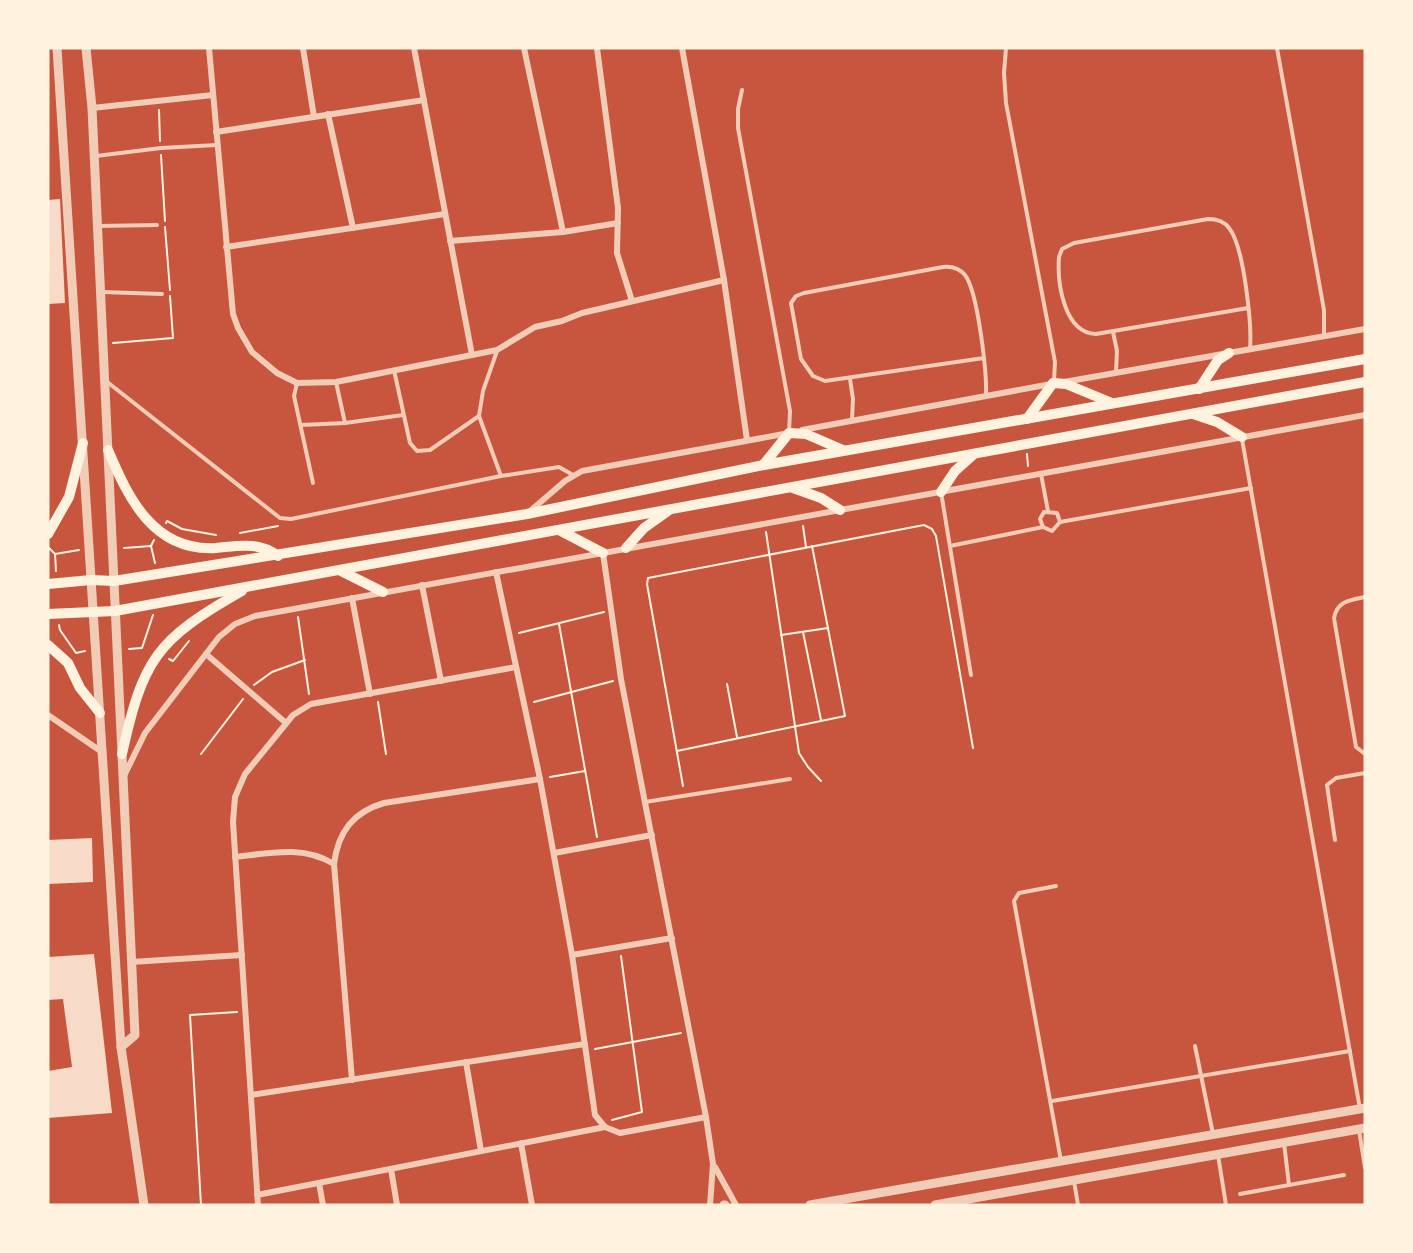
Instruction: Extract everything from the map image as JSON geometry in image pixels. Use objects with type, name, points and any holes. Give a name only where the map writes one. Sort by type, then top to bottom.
[{"type":"main road","points":[[1199,388],[1218,360],[1229,353]]},
{"type":"main road","points":[[48,584],[91,580],[114,581],[527,514],[764,465],[1365,359]]},
{"type":"main road","points":[[48,614],[93,610],[115,611],[1365,382]]},
{"type":"main road","points":[[1026,420],[1053,383],[1066,384],[1115,404]]},
{"type":"main road","points":[[1189,413],[1217,422],[1242,437]]},
{"type":"main road","points":[[764,465],[789,433],[806,434],[847,451]]},
{"type":"main road","points":[[48,534],[69,497],[82,443]]},
{"type":"main road","points":[[108,450],[131,502],[159,531],[198,547],[256,545],[278,556]]},
{"type":"main road","points":[[941,492],[955,471],[974,453]]},
{"type":"main road","points":[[790,487],[821,498],[840,510]]},
{"type":"main road","points":[[626,548],[644,528],[672,508]]},
{"type":"main road","points":[[558,530],[603,553]]},
{"type":"main road","points":[[338,570],[362,579],[383,592]]},
{"type":"main road","points":[[122,754],[140,685],[159,652],[195,619],[250,587]]},
{"type":"main road","points":[[48,645],[68,663],[80,687],[100,712]]},
{"type":"street","points":[[57,48],[121,1047],[144,1205]]},
{"type":"street","points":[[86,48],[92,108],[135,1035],[121,1047]]},
{"type":"street","points":[[209,48],[233,314],[252,352],[277,373],[297,383],[336,382],[497,350],[535,327],[632,301],[724,280]]},
{"type":"street","points":[[303,48],[314,117]]},
{"type":"street","points":[[414,48],[472,355]]},
{"type":"street","points":[[524,48],[563,232]]},
{"type":"street","points":[[597,48],[618,223],[616,253],[632,301]]},
{"type":"street","points":[[682,48],[724,280],[747,440]]},
{"type":"street","points":[[92,108],[158,99],[213,95]]},
{"type":"street","points":[[216,132],[424,100]]},
{"type":"street","points":[[328,114],[353,228]]},
{"type":"street","points":[[226,247],[445,214]]},
{"type":"street","points":[[450,241],[563,232],[618,223]]},
{"type":"street","points":[[527,514],[573,475],[1053,383],[1365,329]]},
{"type":"street","points":[[123,780],[138,742],[219,637],[235,624],[255,616],[1365,415]]},
{"type":"street","points":[[603,553],[613,610],[621,679],[706,1117],[713,1164],[710,1205]]},
{"type":"street","points":[[496,572],[554,853],[572,955],[593,1106],[602,1125],[612,1131],[628,1132],[706,1117]]},
{"type":"street","points":[[422,585],[441,681]]},
{"type":"street","points":[[352,598],[373,694]]},
{"type":"street","points":[[206,654],[286,723]]},
{"type":"street","points":[[258,1205],[235,856],[233,809],[239,785],[293,715],[310,705],[516,667]]},
{"type":"street","points":[[48,714],[102,752]]},
{"type":"street","points":[[352,1080],[334,864],[339,839],[345,829],[362,812],[372,806],[540,779]]},
{"type":"street","points":[[554,853],[652,835]]},
{"type":"street","points":[[235,856],[296,851],[316,855],[334,864]]},
{"type":"street","points":[[572,955],[672,938]]},
{"type":"street","points":[[131,962],[242,955]]},
{"type":"street","points":[[251,1095],[466,1062],[586,1048]]},
{"type":"street","points":[[466,1062],[481,1151]]},
{"type":"street","points":[[810,1205],[1362,1109]]},
{"type":"street","points":[[257,1195],[602,1125]]},
{"type":"street","points":[[934,1205],[951,1204],[1362,1128]]},
{"type":"street","points":[[521,1143],[532,1205]]},
{"type":"street","points":[[713,1164],[736,1205]]},
{"type":"street","points":[[391,1169],[398,1205]]},
{"type":"street","points":[[319,1183],[323,1205]]},
{"type":"lane","points":[[1006,48],[1004,73],[1006,103],[1055,362],[1053,383]]},
{"type":"lane","points":[[1277,48],[1324,310],[1324,336]]},
{"type":"lane","points":[[742,90],[738,109],[738,128],[790,411],[789,433]]},
{"type":"lane","points":[[94,157],[161,148],[218,145]]},
{"type":"lane","points":[[1248,308],[1113,332],[1085,333],[1075,327],[1069,317],[1058,262],[1062,249],[1070,244],[1208,219],[1220,221],[1233,234],[1252,326],[1250,349]]},
{"type":"lane","points":[[97,226],[157,225]]},
{"type":"lane","points":[[984,358],[850,380],[832,382],[819,380],[803,366],[790,311],[791,303],[796,296],[949,266],[963,272],[968,281],[978,328],[984,358],[987,373],[986,396]]},
{"type":"lane","points":[[100,292],[162,294]]},
{"type":"lane","points":[[1113,332],[1117,351],[1116,373]]},
{"type":"lane","points":[[497,350],[483,392],[479,416],[501,476]]},
{"type":"lane","points":[[394,370],[410,443],[417,451],[430,450],[479,416]]},
{"type":"lane","points":[[104,380],[280,518],[291,519],[501,476],[559,468],[573,475]]},
{"type":"lane","points":[[850,380],[853,399],[852,421]]},
{"type":"lane","points":[[336,382],[345,423]]},
{"type":"lane","points":[[297,383],[294,396],[313,483]]},
{"type":"lane","points":[[301,425],[345,423],[403,415]]},
{"type":"lane","points":[[1242,437],[1362,1109]]},
{"type":"lane","points":[[1041,474],[1048,511]]},
{"type":"lane","points":[[950,546],[1042,527],[1052,531],[1060,522],[1251,488]]},
{"type":"lane","points":[[941,492],[971,675]]},
{"type":"lane","points":[[1042,527],[1041,515],[1048,511],[1057,513],[1060,522]]},
{"type":"lane","points":[[1365,597],[1344,602],[1337,609],[1334,618],[1356,747],[1365,754]]},
{"type":"lane","points":[[1335,840],[1327,785],[1336,778],[1365,773]]},
{"type":"lane","points":[[645,802],[790,779]]},
{"type":"lane","points":[[1056,886],[1019,893],[1014,901],[1052,1101],[1061,1163]]},
{"type":"lane","points":[[1195,1047],[1213,1136]]},
{"type":"lane","points":[[1052,1101],[1350,1051]]},
{"type":"lane","points":[[1362,1128],[1365,1168]]},
{"type":"lane","points":[[1284,1142],[1289,1185]]},
{"type":"lane","points":[[1218,1155],[1226,1205]]},
{"type":"lane","points":[[1240,1194],[1344,1175]]},
{"type":"lane","points":[[1074,1180],[1078,1205]]},
{"type":"path","points":[[103,343],[173,338],[158,99]]},
{"type":"path","points":[[801,516],[807,547]]},
{"type":"path","points":[[765,523],[794,727],[803,760],[821,781]]},
{"type":"path","points":[[685,795],[647,581],[653,575],[920,526],[932,529],[936,536],[974,748]]},
{"type":"path","points":[[677,751],[845,716],[812,546]]},
{"type":"path","points":[[48,547],[55,554]]},
{"type":"path","points":[[297,608],[310,705]]},
{"type":"path","points":[[510,635],[613,610]]},
{"type":"path","points":[[559,624],[598,845]]},
{"type":"path","points":[[781,635],[828,628]]},
{"type":"path","points":[[803,632],[821,721]]},
{"type":"path","points":[[525,704],[621,679]]},
{"type":"path","points":[[727,684],[738,738]]},
{"type":"path","points":[[373,694],[386,754]]},
{"type":"path","points":[[540,779],[585,771]]},
{"type":"path","points":[[602,1125],[642,1112],[620,947]]},
{"type":"path","points":[[201,1205],[190,1016],[245,1011]]},
{"type":"path","points":[[586,1048],[690,1031]]},
{"type":"building","points":[[60,199],[65,303],[48,304],[48,200]]},
{"type":"building","points":[[92,838],[93,882],[48,884],[48,840]]},
{"type":"building","points":[[94,954],[112,1113],[48,1118],[48,1071],[72,1067],[63,999],[48,1000],[48,957]]}]
